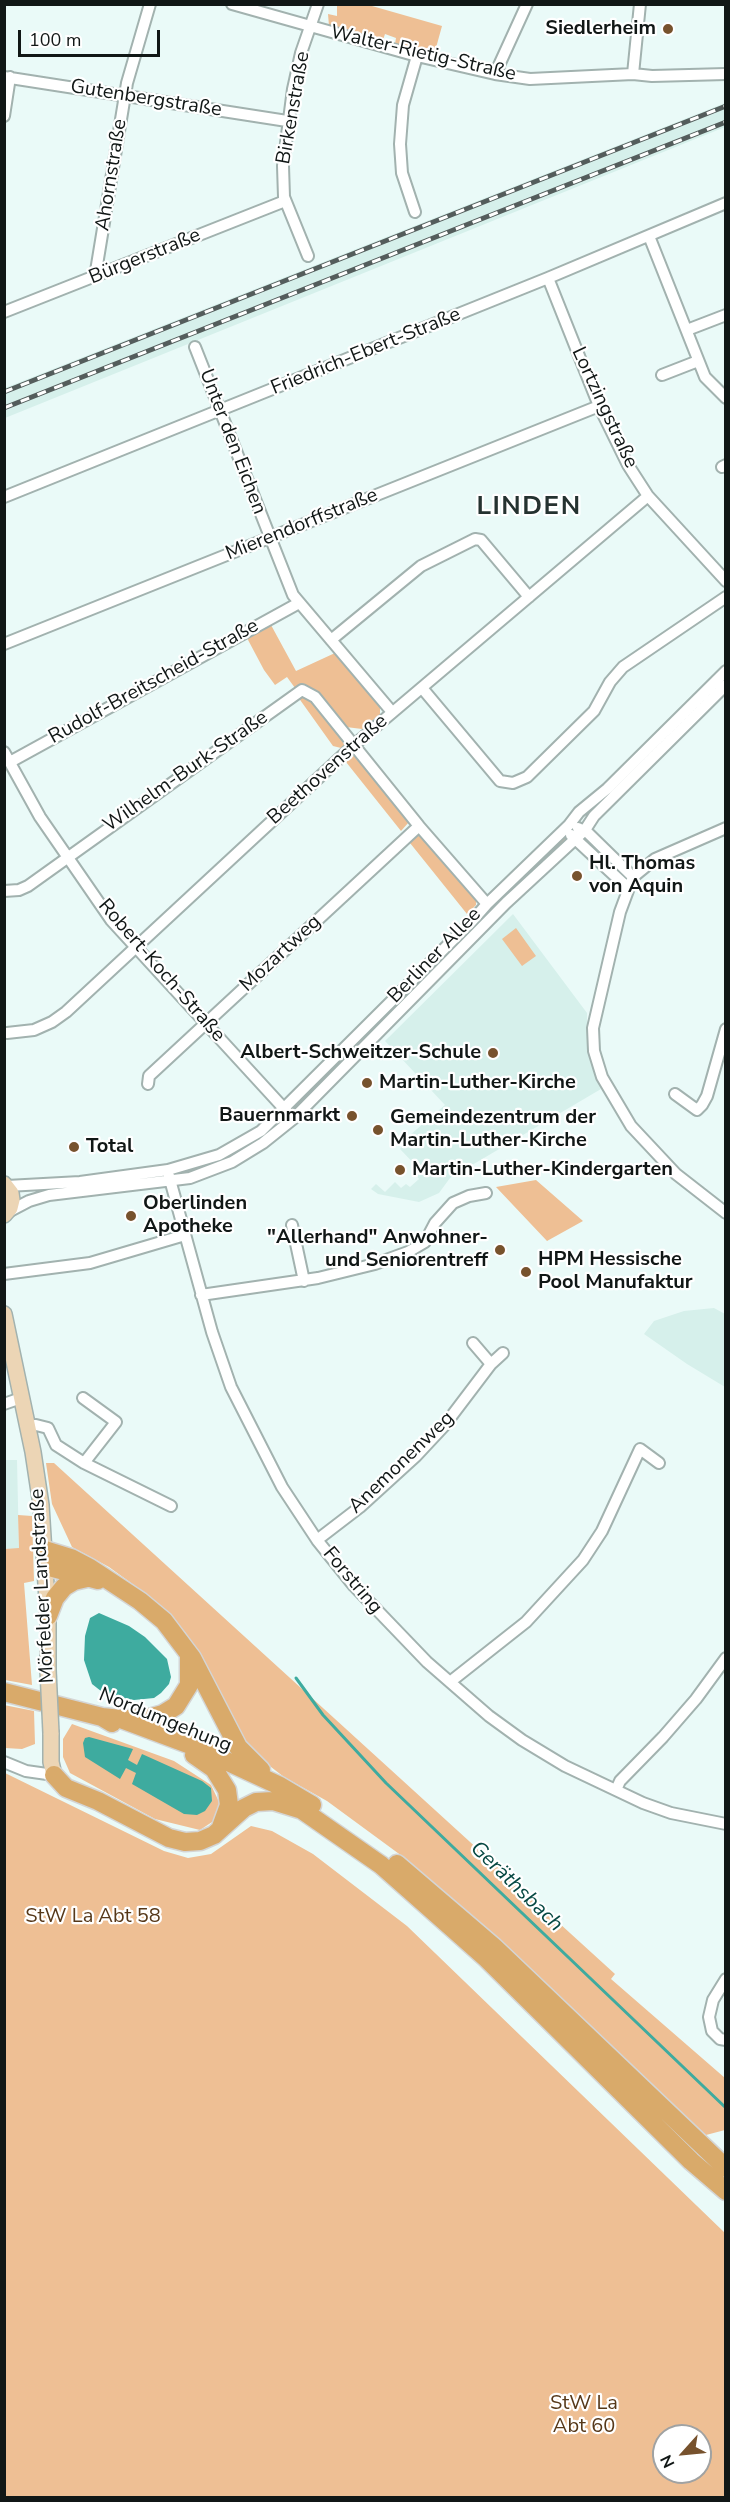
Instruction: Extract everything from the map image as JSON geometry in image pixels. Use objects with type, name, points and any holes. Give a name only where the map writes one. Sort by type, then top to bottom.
[{"type":"main road","points":[[6,1185],[12,1200],[6,1214]]},
{"type":"main road","name":"Mörfelder Landstraße","points":[[4,1314],[37,1477],[45,1550],[51,1762],[54,1775]]},
{"type":"main road","name":"Mörfelder Landstraße","points":[[4,1348],[21,1398]]},
{"type":"main road","points":[[45,1550],[53,1568],[126,1592]]},
{"type":"main road","points":[[45,1550],[71,1558],[90,1568],[164,1621],[184,1647],[238,1747],[254,1765],[280,1786]]},
{"type":"main road","points":[[48,1616],[55,1598],[64,1587],[74,1581],[89,1578]]},
{"type":"main road","points":[[102,1717],[149,1718],[164,1714],[176,1706],[189,1685],[190,1664],[184,1647]]},
{"type":"main road","name":"Nordumgehung","points":[[4,1692],[102,1717],[118,1727],[194,1755],[302,1810]]},
{"type":"main road","points":[[121,1719],[196,1747],[280,1786],[344,1825],[434,1894],[494,1947],[721,2167],[726,2191]]},
{"type":"main road","points":[[194,1755],[214,1769],[227,1790],[228,1812],[221,1827],[214,1835]]},
{"type":"main road","points":[[54,1775],[66,1788],[98,1801],[177,1841],[193,1842],[214,1835],[244,1808],[256,1802],[273,1801],[302,1810],[381,1865],[721,2167]]},
{"type":"street","name":"Ahornstraße","points":[[95,277],[125,95],[150,4]]},
{"type":"street","name":"Walter-Rietig-Straße","points":[[232,4],[417,56],[495,74],[530,79],[633,74],[652,76],[726,74]]},
{"type":"street","name":"Birkenstraße","points":[[308,256],[285,201],[283,166],[287,121],[299,64],[318,4]]},
{"type":"street","points":[[495,74],[527,4]]},
{"type":"street","points":[[633,74],[640,4]]},
{"type":"street","points":[[414,212],[404,179],[400,144],[403,105],[417,56]]},
{"type":"street","name":"Gutenbergstraße","points":[[7,77],[287,121]]},
{"type":"street","points":[[4,116],[7,77]]},
{"type":"street","name":"Bürgerstraße","points":[[4,312],[285,201]]},
{"type":"street","name":"Friedrich-Ebert-Straße","points":[[4,497],[548,278],[726,203]]},
{"type":"street","points":[[649,236],[708,380],[726,398]]},
{"type":"street","name":"Lortzingstraße","points":[[548,278],[598,406],[628,465],[648,496],[725,579]]},
{"type":"street","points":[[687,330],[726,315]]},
{"type":"street","name":"Unter den Eichen","points":[[195,347],[293,595],[392,712]]},
{"type":"street","points":[[662,375],[699,361]]},
{"type":"street","name":"Mierendorffstraße","points":[[4,644],[598,406]]},
{"type":"street","name":"Beethovenstraße","points":[[7,1033],[34,1030],[52,1022],[354,744],[648,496]]},
{"type":"street","points":[[331,640],[421,566],[476,539],[481,540],[529,597]]},
{"type":"street","points":[[422,688],[500,781],[513,783],[527,777],[594,711],[610,682],[623,667],[726,597]]},
{"type":"street","name":"Rudolf-Breitscheid-Straße","points":[[10,762],[299,603]]},
{"type":"street","name":"Berliner Allee","points":[[6,1214],[29,1201],[49,1195],[168,1170],[219,1155],[261,1131],[567,827],[579,812],[607,789],[726,671]]},
{"type":"street","name":"Berliner Allee","points":[[6,1185],[171,1182],[203,1174],[232,1162],[263,1143],[293,1119],[432,976],[585,830],[594,816],[726,685]]},
{"type":"street","name":"Wilhelm-Burk-Straße","points":[[4,891],[23,888],[303,690],[315,698],[354,744]]},
{"type":"street","points":[[354,744],[419,826],[487,904]]},
{"type":"street","name":"Robert-Koch-Straße","points":[[4,752],[40,818],[111,920],[293,1119]]},
{"type":"street","name":"Mozartweg","points":[[148,1084],[149,1076],[419,826]]},
{"type":"street","points":[[567,827],[585,830],[633,877]]},
{"type":"street","points":[[567,827],[575,838],[628,888]]},
{"type":"street","points":[[726,828],[655,859],[633,877],[628,888],[594,1016],[593,1038],[598,1065],[613,1098],[641,1139],[682,1180],[726,1213]]},
{"type":"street","points":[[675,1094],[697,1110],[702,1105],[707,1096],[726,1029]]},
{"type":"street","name":"Forstring","points":[[168,1170],[201,1295],[223,1367],[242,1411],[282,1487],[317,1540],[372,1606],[450,1682],[522,1740],[565,1766],[671,1813],[726,1824]]},
{"type":"street","points":[[201,1295],[304,1281],[375,1264],[419,1247],[425,1242],[435,1223],[448,1207],[469,1196],[486,1193]]},
{"type":"street","points":[[292,1226],[304,1281]]},
{"type":"street","points":[[4,1274],[90,1263],[185,1235]]},
{"type":"street","points":[[472,1343],[491,1364]]},
{"type":"street","name":"Anemonenweg","points":[[317,1540],[360,1507],[416,1456],[466,1400],[491,1364],[503,1353]]},
{"type":"street","points":[[4,1404],[21,1398]]},
{"type":"street","points":[[83,1398],[116,1422],[84,1463]]},
{"type":"street","points":[[27,1427],[36,1425],[48,1428],[56,1445],[84,1463],[171,1506]]},
{"type":"street","points":[[450,1682],[526,1622],[587,1554],[602,1531],[640,1449],[659,1463]]},
{"type":"street","points":[[616,1790],[620,1781],[683,1715],[726,1658]]},
{"type":"street","points":[[4,1762],[26,1771],[54,1775]]},
{"type":"street","points":[[721,2038],[710,2025],[710,2010],[726,1978]]},
{"type":"shaded area","points":[[725,103],[725,127],[5,418],[5,388]]},
{"type":"shaded area","name":"Albert-Schweitzer-Schule","points":[[513,914],[587,1013],[587,1046],[601,1089],[450,1178],[439,1193],[419,1202],[378,1194],[371,1189],[376,1184],[385,1192],[395,1182],[401,1188],[406,1184],[410,1187],[419,1179],[416,1175],[420,1170],[400,1149],[410,1135],[445,1105],[385,1041]]},
{"type":"shaded area","points":[[714,1308],[725,1314],[725,1387],[644,1334],[654,1321],[684,1311]]},
{"type":"shaded area","points":[[4,1460],[17,1460],[19,1549],[5,1549]]},
{"type":"shaded area","points":[[99,1613],[129,1626],[145,1637],[167,1659],[171,1677],[169,1684],[154,1698],[134,1700],[106,1695],[92,1684],[84,1660],[85,1636],[90,1618]]},
{"type":"shaded area","points":[[89,1737],[133,1749],[128,1760],[137,1765],[142,1754],[202,1781],[211,1788],[212,1801],[205,1811],[197,1815],[184,1814],[132,1784],[136,1773],[126,1768],[120,1779],[85,1757],[83,1743],[85,1738]]},
{"type":"green space","points":[[365,4],[442,26],[434,55],[395,44],[396,38],[385,34],[383,40],[329,26],[328,14],[337,16],[337,5]]},
{"type":"green space","points":[[271,625],[296,671],[335,653],[380,706],[380,714],[362,729],[346,727],[339,732],[347,742],[341,748],[333,746],[293,690],[295,688],[287,677],[275,685],[264,670],[247,638]]},
{"type":"green space","points":[[353,756],[357,757],[408,817],[409,822],[401,831],[346,762]]},
{"type":"green space","points":[[419,835],[425,837],[476,897],[476,905],[467,914],[410,843]]},
{"type":"green space","points":[[566,835],[570,839],[506,900],[502,895]]},
{"type":"green space","points":[[498,897],[503,903],[435,970],[431,967]]},
{"type":"green space","points":[[516,928],[536,956],[522,966],[502,939]]},
{"type":"green space","points":[[425,974],[429,977],[303,1102],[299,1098]]},
{"type":"green space","points":[[282,1116],[285,1123],[232,1158],[189,1174],[188,1169]]},
{"type":"green space","points":[[536,1180],[583,1221],[547,1241],[496,1187]]},
{"type":"green space","points":[[46,1463],[54,1463],[615,1974],[611,1979],[725,2078],[725,2130],[706,2135],[406,1859],[327,1801],[284,1777],[262,1760],[248,1745],[235,1724],[209,1671],[185,1632],[149,1596],[109,1567],[72,1547],[52,1504]]},
{"type":"green space","points":[[18,1515],[32,1516],[34,1581],[24,1583],[32,1685],[5,1680],[5,1549],[19,1548]]},
{"type":"green space","points":[[4,1705],[34,1711],[35,1744],[22,1749],[5,1748]]},
{"type":"green space","points":[[72,1724],[174,1761],[211,1785],[220,1804],[215,1820],[200,1830],[155,1819],[70,1773],[63,1757],[63,1739]]},
{"type":"green space","points":[[5,1773],[164,1851],[188,1858],[211,1854],[251,1826],[272,1831],[313,1854],[407,1926],[725,2233],[725,2497],[5,2497]]},
{"type":"waterway","name":"Geräthsbach","points":[[296,1678],[323,1715],[386,1783],[726,2108]]},
{"type":"railway","points":[[4,392],[726,106]]},
{"type":"railway","points":[[4,408],[726,122]]},
{"type":"place","name":"Siedlerheim","points":[[668,29]]},
{"type":"place","name":"Hl. Thomas von Aquin","points":[[577,876]]},
{"type":"place","name":"Albert-Schweitzer-Schule","points":[[493,1053]]},
{"type":"place","name":"Martin-Luther-Kirche","points":[[367,1083]]},
{"type":"place","name":"Bauernmarkt","points":[[352,1116]]},
{"type":"place","name":"Gemeindezentrum der Martin-Luther-Kirche","points":[[378,1130]]},
{"type":"place","name":"Total","points":[[74,1147]]},
{"type":"place","name":"Martin-Luther-Kindergarten","points":[[400,1170]]},
{"type":"place","name":"Oberlinden Apotheke","points":[[131,1216]]},
{"type":"place","name":"\"Allerhand\" Anwohner- und Seniorentreff","points":[[500,1250]]},
{"type":"place","name":"HPM Hessische Pool Manufaktur","points":[[526,1272]]},
{"type":"district","name":"LINDEN","points":[[529,508]]},
{"type":"park label","name":"StW La Abt 58","points":[[93,1917]]},
{"type":"park label","name":"StW La Abt 60","points":[[584,2416]]}]
